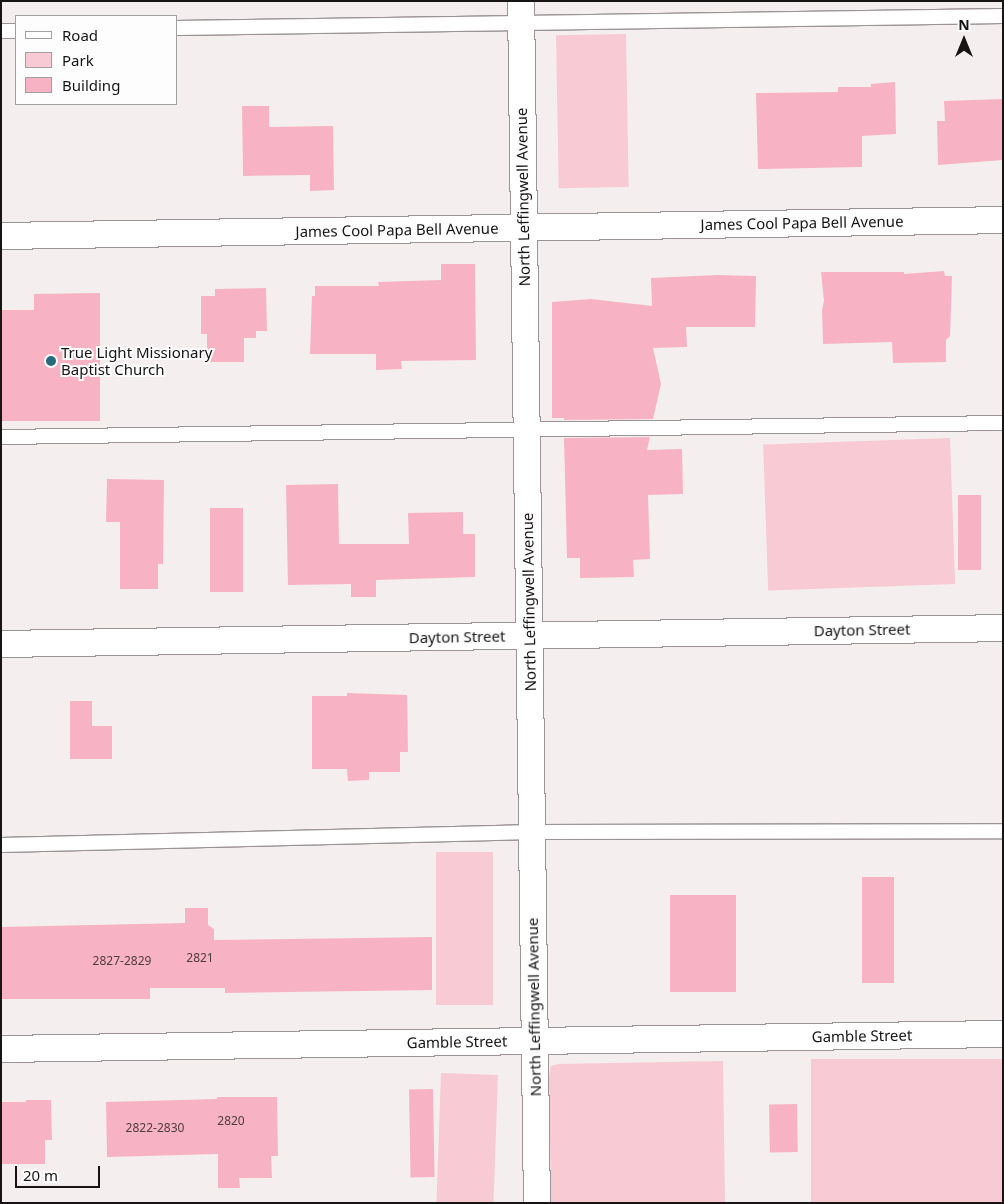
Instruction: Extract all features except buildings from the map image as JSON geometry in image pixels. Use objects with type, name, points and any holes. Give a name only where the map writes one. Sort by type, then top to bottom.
[{"type":"street","name":"North Leffingwell Avenue","points":[[521,12],[537,1203]]},
{"type":"street","name":"James Cool Papa Bell Avenue","points":[[1,236],[1003,220]]},
{"type":"street","name":"Dayton Street","points":[[1,644],[1003,628]]},
{"type":"street","name":"Gamble Street","points":[[1,1049],[1003,1034]]},
{"type":"lane","points":[[178,28],[521,12],[1003,16]]},
{"type":"lane","points":[[1,31],[15,31]]},
{"type":"lane","points":[[1,437],[1003,423]]},
{"type":"lane","points":[[1,845],[532,832],[1003,831]]},
{"type":"green space","points":[[626,34],[629,187],[559,188],[556,35]]},
{"type":"green space","points":[[950,438],[955,584],[768,590],[763,445]]},
{"type":"green space","points":[[436,852],[493,852],[493,1005],[436,1005]]},
{"type":"green space","points":[[811,1059],[1003,1059],[1003,1203],[811,1203]]},
{"type":"green space","points":[[723,1061],[725,1203],[551,1203],[549,1077],[551,1066],[558,1064]]},
{"type":"green space","points":[[441,1073],[498,1075],[493,1203],[436,1203]]},
{"type":"place","name":"True Light Missionary Baptist Church","points":[[51,361]]}]
